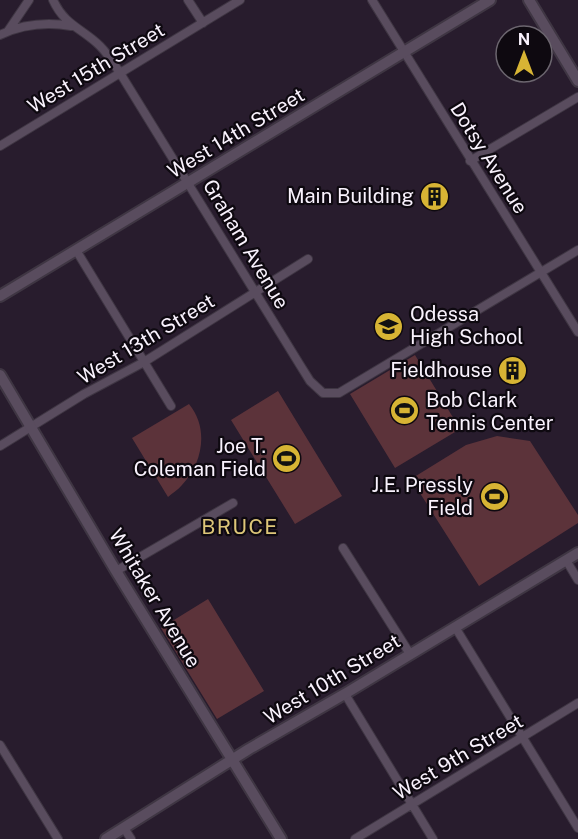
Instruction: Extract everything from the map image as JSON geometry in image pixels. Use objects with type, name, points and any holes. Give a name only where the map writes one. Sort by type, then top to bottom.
[{"type":"street","points":[[8,31],[28,0]]},
{"type":"street","name":"Graham Avenue","points":[[53,0],[56,8],[71,26],[99,46],[120,73],[310,381],[323,393],[339,393],[542,272]]},
{"type":"street","points":[[188,0],[202,23]]},
{"type":"street","name":"West 15th Street","points":[[0,146],[240,0]]},
{"type":"street","name":"Dotsy Avenue","points":[[372,0],[578,332]]},
{"type":"street","name":"West 14th Street","points":[[0,297],[490,0]]},
{"type":"street","points":[[529,0],[578,81]]},
{"type":"street","points":[[0,35],[8,31],[48,23],[71,26]]},
{"type":"street","points":[[470,161],[578,97]]},
{"type":"street","points":[[76,250],[171,406]]},
{"type":"street","points":[[542,272],[578,250]]},
{"type":"street","name":"West 13th Street","points":[[0,446],[144,362],[308,259]]},
{"type":"street","name":"Whitaker Avenue","points":[[0,375],[116,571],[281,839]]},
{"type":"street","points":[[116,571],[233,503]]},
{"type":"street","points":[[343,548],[410,654]]},
{"type":"street","name":"West 10th Street","points":[[106,839],[232,759],[345,694],[578,553]]},
{"type":"street","points":[[566,560],[578,580]]},
{"type":"street","points":[[455,627],[578,828]]},
{"type":"street","points":[[345,694],[433,839]]},
{"type":"street","name":"West 9th Street","points":[[355,839],[578,703]]},
{"type":"street","points":[[0,745],[3,757],[58,839]]},
{"type":"street","points":[[124,828],[130,839]]},
{"type":"shaded area","name":"Bob Clark Tennis Center","points":[[415,355],[460,429],[395,468],[350,394]]},
{"type":"shaded area","name":"Joe T. Coleman Field","points":[[278,391],[342,496],[295,524],[231,420]]},
{"type":"shaded area","points":[[189,404],[195,413],[201,434],[199,456],[189,476],[168,497],[132,438]]},
{"type":"shaded area","name":"J.E. Pressly Field","points":[[497,436],[530,441],[578,515],[578,523],[479,586],[411,479],[466,445]]},
{"type":"shaded area","points":[[208,599],[264,691],[217,719],[161,628]]},
{"type":"place","name":"Main Building","points":[[435,196]]},
{"type":"place","name":"Odessa High School","points":[[389,326]]},
{"type":"place","name":"Fieldhouse","points":[[513,370]]},
{"type":"place","name":"Bob Clark Tennis Center","points":[[405,411]]},
{"type":"place","name":"Joe T. Coleman Field","points":[[287,458]]},
{"type":"place","name":"J.E. Pressly Field","points":[[494,497]]},
{"type":"district","name":"BRUCE","points":[[240,527]]}]
